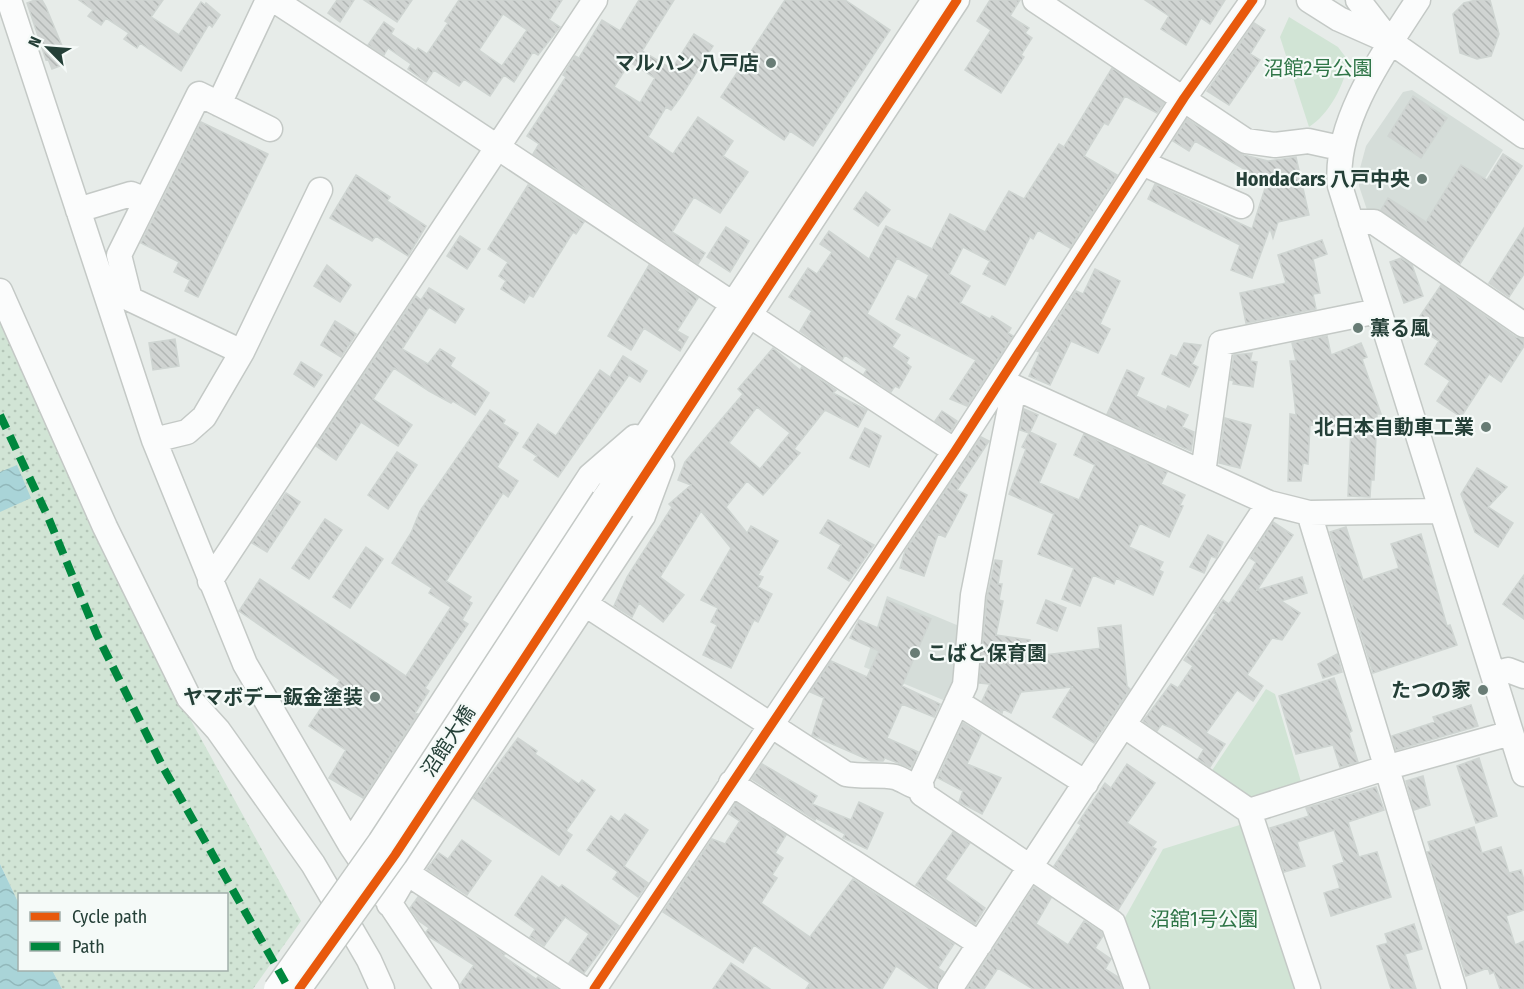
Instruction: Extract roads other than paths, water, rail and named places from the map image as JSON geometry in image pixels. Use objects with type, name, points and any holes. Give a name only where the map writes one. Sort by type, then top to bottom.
[{"type":"street","points":[[9,0],[154,440],[245,664],[350,844],[447,989]]},
{"type":"street","points":[[219,104],[268,0]]},
{"type":"street","points":[[274,0],[499,146],[739,311],[955,451]]},
{"type":"street","points":[[210,581],[595,0]]},
{"type":"street","points":[[613,504],[739,311],[934,0]]},
{"type":"street","points":[[739,311],[957,0]]},
{"type":"street","points":[[1035,0],[1246,141],[1275,145],[1308,141],[1340,148]]},
{"type":"street","points":[[594,989],[955,451],[1007,385],[1142,163],[1253,0]]},
{"type":"street","points":[[1309,0],[1339,19],[1391,42],[1524,136]]},
{"type":"street","points":[[1358,0],[1391,42]]},
{"type":"street","points":[[1418,0],[1391,42],[1350,120],[1340,148],[1338,166],[1340,186],[1524,774]]},
{"type":"street","points":[[242,352],[130,299],[119,255],[198,94],[270,129]]},
{"type":"street","points":[[1142,163],[1241,206]]},
{"type":"street","points":[[154,440],[187,432],[204,417],[242,352],[320,190]]},
{"type":"street","points":[[78,210],[131,194],[146,200]]},
{"type":"street","points":[[1351,222],[1374,222],[1524,325]]},
{"type":"street","points":[[0,291],[105,527],[189,698],[218,730],[313,864],[369,960],[382,989]]},
{"type":"street","points":[[1203,473],[1221,343],[1378,311]]},
{"type":"street","points":[[1007,385],[1269,503],[1308,513],[1441,511]]},
{"type":"street","points":[[1007,385],[973,595],[965,685],[921,780],[922,795],[1113,923],[1137,989]]},
{"type":"street","points":[[389,904],[406,873],[643,516],[666,422]]},
{"type":"street","points":[[350,844],[590,476],[666,422]]},
{"type":"street","points":[[950,989],[1029,867],[1125,726],[1269,503]]},
{"type":"street","name":"沼館大橋","points":[[276,989],[613,504]]},
{"type":"street","name":"沼館大橋","points":[[299,989],[395,855],[613,504]]},
{"type":"street","points":[[1308,513],[1454,989]]},
{"type":"street","points":[[585,604],[769,726],[846,774],[864,778],[895,777],[914,788],[922,788]]},
{"type":"street","points":[[1493,674],[1508,670],[1524,676]]},
{"type":"street","points":[[957,702],[1086,783]]},
{"type":"street","points":[[1125,726],[1249,811],[1308,989]]},
{"type":"street","points":[[1249,811],[1385,768],[1511,733]]},
{"type":"street","points":[[731,783],[980,944]]},
{"type":"street","points":[[406,873],[583,989]]},
{"type":"water","points":[[17,465],[31,498],[0,512],[0,472]]},
{"type":"water","points":[[0,864],[18,902],[18,971],[53,971],[62,989],[0,989]]},
{"type":"place","name":"マルハン 八戸店","points":[[771,63]]},
{"type":"place","name":"HondaCars 八戸中央","points":[[1422,179]]},
{"type":"place","name":"薫る風","points":[[1358,328]]},
{"type":"place","name":"北日本自動車工業","points":[[1486,427]]},
{"type":"place","name":"こばと保育園","points":[[915,653]]},
{"type":"place","name":"たつの家","points":[[1483,690]]},
{"type":"place","name":"ヤマボデー鈑金塗装","points":[[375,697]]},
{"type":"park label","name":"沼館2号公園","points":[[1318,68]]},
{"type":"park label","name":"沼舘1号公園","points":[[1204,919]]}]
